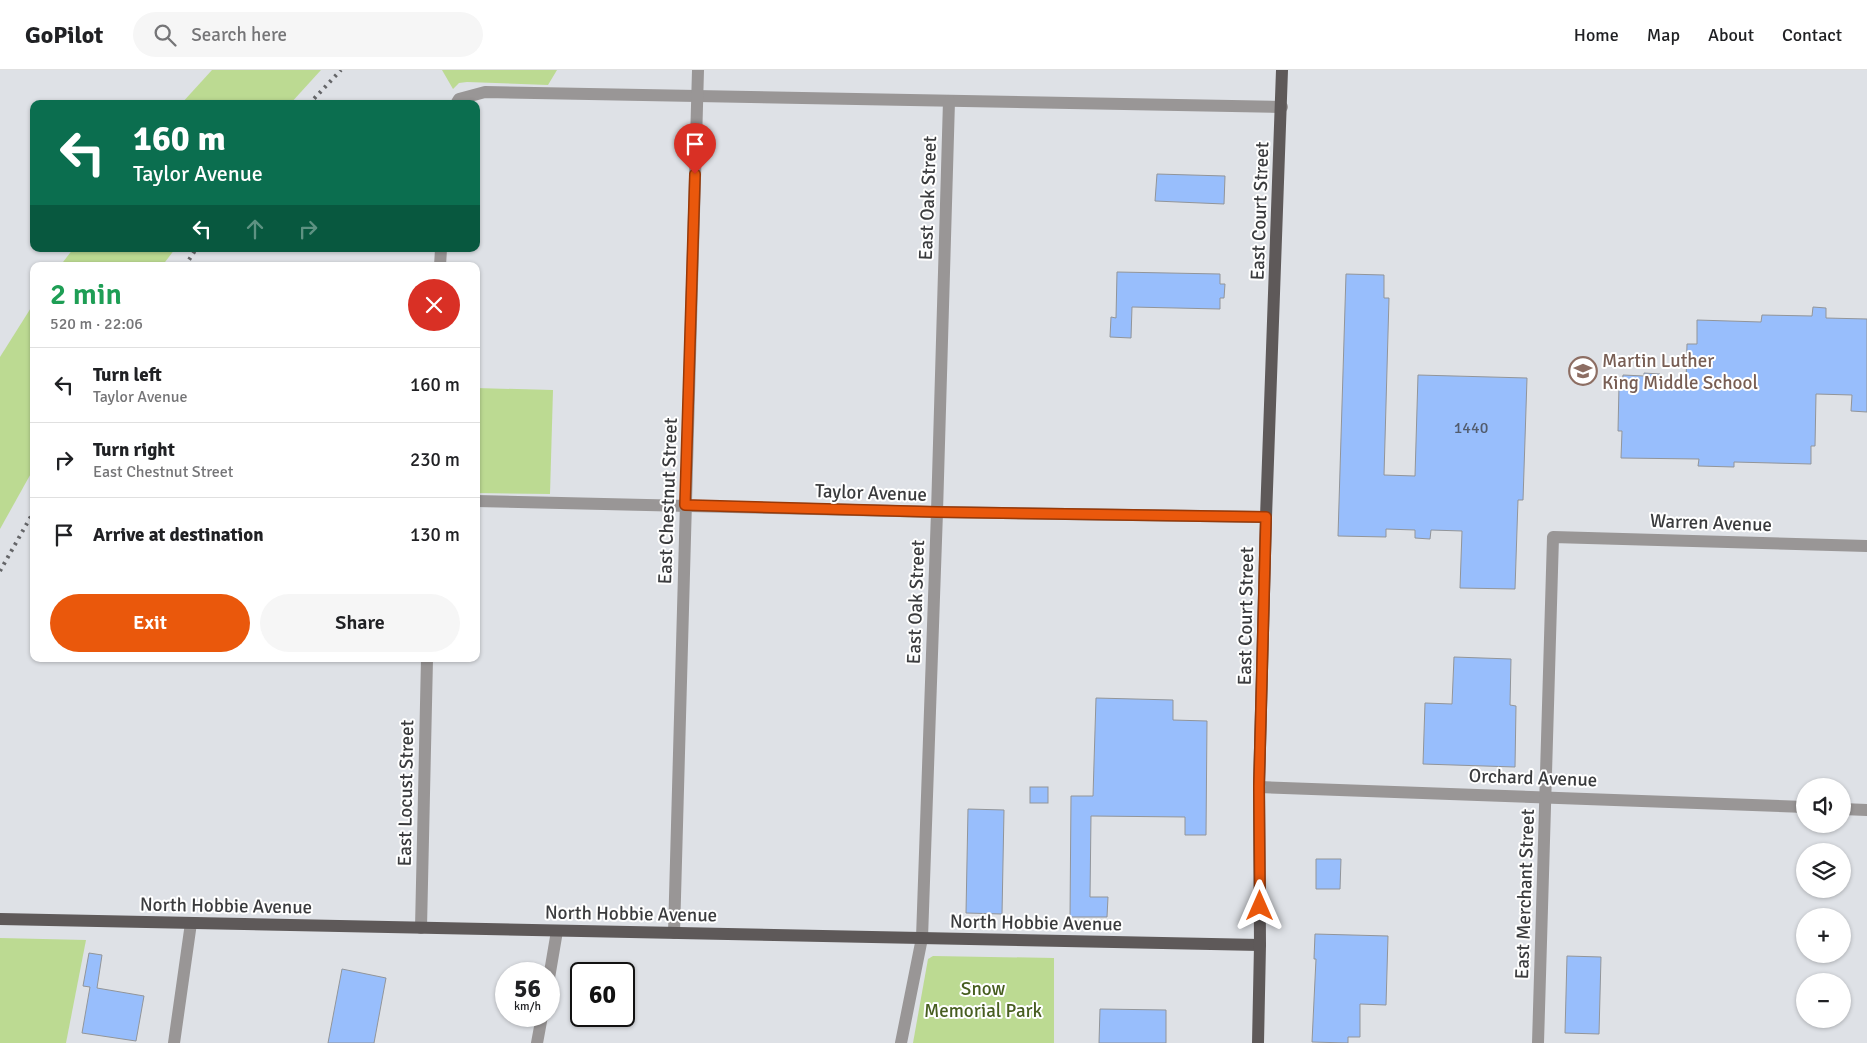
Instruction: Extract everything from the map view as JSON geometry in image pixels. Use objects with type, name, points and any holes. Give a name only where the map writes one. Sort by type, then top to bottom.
[{"type":"main road","name":"East Court Street","points":[[1258,1043],[1260,945],[1259,786],[1266,517],[1282,70]]},
{"type":"main road","name":"North Hobbie Avenue","points":[[0,919],[1260,945]]},
{"type":"street","name":"East Chestnut Street","points":[[674,933],[698,70]]},
{"type":"street","points":[[461,100],[485,92],[1282,107]]},
{"type":"street","name":"East Oak Street","points":[[901,1043],[922,938],[949,101]]},
{"type":"street","name":"Taylor Avenue","points":[[480,501],[937,512],[1266,517]]},
{"type":"street","name":"Warren Avenue","points":[[1553,536],[1867,546]]},
{"type":"street","name":"East Merchant Street","points":[[1538,1043],[1553,536]]},
{"type":"street","name":"East Locust Street","points":[[420,928],[427,662]]},
{"type":"street","name":"Orchard Avenue","points":[[1259,786],[1796,807]]},
{"type":"street","points":[[1851,809],[1867,810]]},
{"type":"street","points":[[174,1043],[191,923]]},
{"type":"street","points":[[552,962],[557,930]]},
{"type":"street","points":[[538,1043],[540,1027]]},
{"type":"green space","points":[[212,70],[321,70],[294,100],[185,100]]},
{"type":"green space","points":[[442,70],[557,70],[548,85],[467,82],[459,83],[453,89]]},
{"type":"green space","points":[[71,252],[173,252],[165,262],[63,262]]},
{"type":"green space","points":[[30,309],[30,475],[0,529],[0,357]]},
{"type":"green space","points":[[480,388],[553,390],[550,494],[480,493]]},
{"type":"green space","points":[[0,938],[86,940],[66,1043],[0,1043]]},
{"type":"green space","name":"Snow Memorial Park","points":[[933,956],[1054,958],[1054,1043],[913,1043],[928,959]]},
{"type":"building","points":[[1157,174],[1225,176],[1224,204],[1155,201]]},
{"type":"building","points":[[1117,272],[1220,274],[1220,284],[1225,284],[1224,298],[1220,298],[1220,309],[1132,307],[1131,338],[1110,337],[1111,317],[1116,318]]},
{"type":"building","points":[[1346,274],[1384,275],[1384,298],[1389,298],[1384,475],[1415,476],[1418,375],[1527,378],[1523,500],[1518,500],[1515,589],[1460,588],[1462,531],[1431,530],[1430,539],[1415,538],[1415,530],[1386,529],[1386,537],[1338,536]]},
{"type":"building","points":[[1813,307],[1826,308],[1826,318],[1867,319],[1867,412],[1851,411],[1852,395],[1816,394],[1815,446],[1811,446],[1811,464],[1734,462],[1734,467],[1698,466],[1699,459],[1621,458],[1622,431],[1618,431],[1619,385],[1622,385],[1623,375],[1644,376],[1644,373],[1660,374],[1660,382],[1686,382],[1687,344],[1697,344],[1697,320],[1761,322],[1762,315],[1812,316]]},
{"type":"building","points":[[1454,657],[1511,659],[1510,705],[1516,706],[1515,767],[1423,764],[1425,703],[1452,704]]},
{"type":"building","points":[[1096,698],[1173,700],[1173,720],[1207,721],[1206,835],[1185,835],[1185,817],[1091,816],[1090,897],[1108,897],[1107,917],[1070,917],[1071,796],[1093,796]]},
{"type":"building","points":[[1030,787],[1048,787],[1048,803],[1030,803]]},
{"type":"building","points":[[968,809],[1004,810],[1002,914],[966,913]]},
{"type":"building","points":[[1316,859],[1341,859],[1340,889],[1316,889]]},
{"type":"building","points":[[1315,934],[1388,936],[1386,1005],[1360,1004],[1360,1037],[1348,1037],[1348,1043],[1312,1042],[1316,959],[1314,959]]},
{"type":"building","points":[[89,953],[102,955],[97,988],[144,996],[136,1041],[82,1033],[90,987],[83,986]]},
{"type":"building","points":[[1567,956],[1601,957],[1599,1034],[1565,1033]]},
{"type":"building","points":[[342,969],[386,978],[374,1043],[328,1043]]},
{"type":"building","points":[[1100,1009],[1166,1010],[1166,1043],[1099,1043]]},
{"type":"railway","points":[[313,100],[341,70]]},
{"type":"railway","points":[[188,262],[194,252]]},
{"type":"railway","points":[[0,571],[30,518]]},
{"type":"place","name":"Martin Luther King Middle School","points":[[1583,371]]},
{"type":"route","points":[[695,174],[685,505],[937,512],[1266,517],[1259,786],[1260,906]]}]
